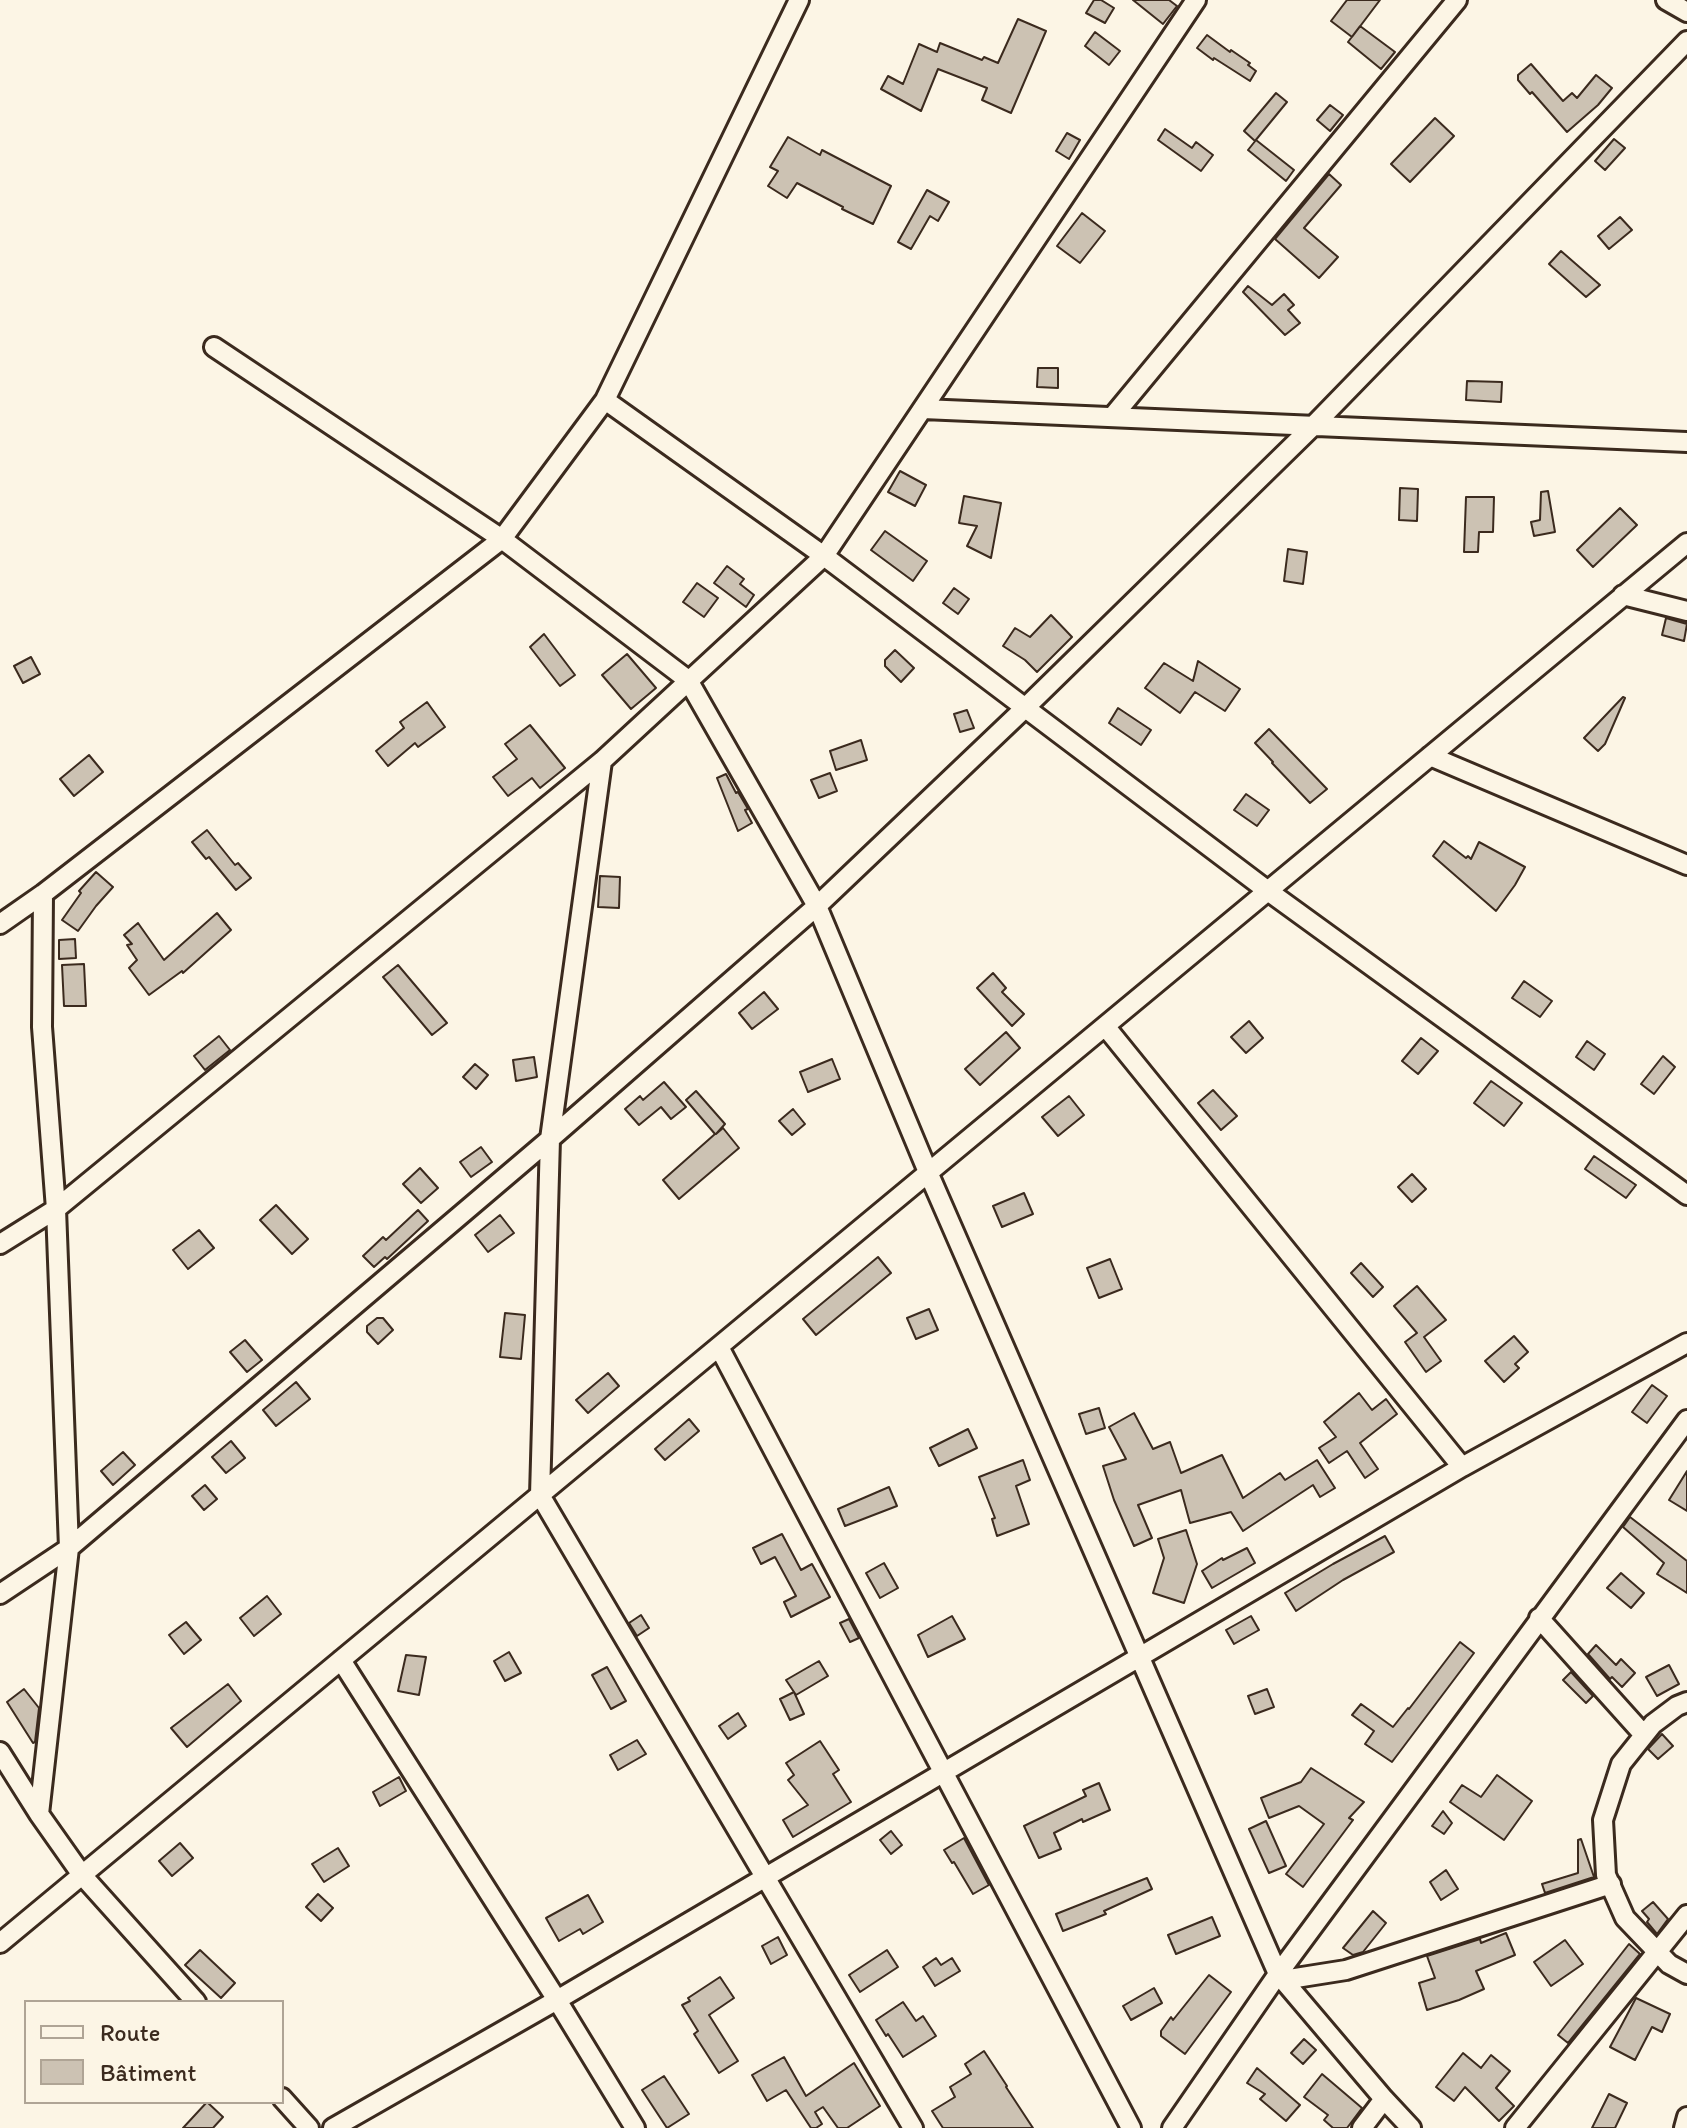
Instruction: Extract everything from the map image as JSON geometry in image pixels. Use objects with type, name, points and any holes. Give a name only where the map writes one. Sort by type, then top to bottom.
[{"type":"street","points":[[0,924],[502,539],[605,400],[799,0]]},
{"type":"street","points":[[0,1244],[56,1209],[602,761],[824,556],[1196,0]]},
{"type":"street","points":[[1113,416],[1457,0]]},
{"type":"street","points":[[1666,0],[1687,12]]},
{"type":"street","points":[[0,1594],[69,1548],[550,1139],[817,906],[1314,425],[1687,41]]},
{"type":"street","points":[[214,347],[502,539],[688,680],[817,906],[928,1172],[1280,1977],[1411,2128]]},
{"type":"street","points":[[605,400],[824,556],[1268,891],[1687,1195]]},
{"type":"street","points":[[923,409],[1687,442]]},
{"type":"street","points":[[0,1943],[1687,543]]},
{"type":"street","points":[[1623,595],[1687,611]]},
{"type":"street","points":[[1430,756],[1687,865]]},
{"type":"street","points":[[602,761],[550,1139],[540,1495],[913,2128]]},
{"type":"street","points":[[39,1814],[69,1548],[56,1209],[42,1027],[43,894]]},
{"type":"street","points":[[1105,1026],[1462,1467]]},
{"type":"street","points":[[333,2128],[557,2000],[1462,1467],[1687,1343]]},
{"type":"street","points":[[719,1347],[1131,2128]]},
{"type":"street","points":[[1172,2128],[1539,1618],[1687,1420]]},
{"type":"street","points":[[1539,1618],[1644,1735]]},
{"type":"street","points":[[341,1660],[635,2128]]},
{"type":"street","points":[[1687,1702],[1653,1724],[1621,1764],[1603,1820],[1606,1875],[1625,1918],[1669,1964],[1687,1974]]},
{"type":"street","points":[[0,1752],[82,1875],[194,2000]]},
{"type":"street","points":[[1280,1977],[1346,1970],[1611,1884]]},
{"type":"street","points":[[1515,2128],[1687,1915]]},
{"type":"street","points":[[1362,2128],[1384,2099]]},
{"type":"street","points":[[284,2100],[309,2128]]},
{"type":"street","points":[[1684,2128],[1687,2117]]},
{"type":"building","points":[[1094,0],[1101,0],[1114,8],[1105,23],[1086,13]]},
{"type":"building","points":[[1133,0],[1169,0],[1177,6],[1163,24]]},
{"type":"building","points":[[1347,0],[1380,0],[1352,37],[1331,21]]},
{"type":"building","points":[[1018,19],[1046,31],[1011,113],[982,100],[987,88],[938,69],[921,111],[881,89],[888,76],[903,84],[919,44],[937,52],[940,43],[998,63]]},
{"type":"building","points":[[1360,26],[1395,52],[1381,69],[1348,42]]},
{"type":"building","points":[[1095,32],[1120,51],[1109,65],[1085,46]]},
{"type":"building","points":[[1207,35],[1250,63],[1248,65],[1256,71],[1250,81],[1197,48]]},
{"type":"building","points":[[1531,64],[1563,101],[1572,93],[1577,98],[1596,75],[1612,88],[1567,132],[1518,80],[1518,75]]},
{"type":"building","points":[[1276,93],[1287,102],[1255,141],[1244,131]]},
{"type":"building","points":[[1330,105],[1343,115],[1330,131],[1317,120]]},
{"type":"building","points":[[1435,118],[1454,136],[1410,182],[1391,164]]},
{"type":"building","points":[[1165,129],[1192,148],[1196,142],[1213,155],[1201,171],[1158,140]]},
{"type":"building","points":[[1067,133],[1080,140],[1069,159],[1056,151]]},
{"type":"building","points":[[788,137],[820,155],[822,150],[891,186],[873,224],[797,183],[787,198],[768,186],[778,171],[770,167]]},
{"type":"building","points":[[1614,139],[1625,148],[1605,170],[1595,161]]},
{"type":"building","points":[[1256,140],[1294,170],[1286,181],[1248,150]]},
{"type":"building","points":[[1329,174],[1341,185],[1304,228],[1338,257],[1319,278],[1275,239]]},
{"type":"building","points":[[927,190],[949,202],[938,221],[930,216],[911,249],[898,242]]},
{"type":"building","points":[[1082,213],[1105,231],[1080,263],[1057,246]]},
{"type":"building","points":[[1620,217],[1632,230],[1609,249],[1598,236]]},
{"type":"building","points":[[1561,251],[1600,285],[1586,297],[1549,264]]},
{"type":"building","points":[[1248,286],[1272,305],[1284,294],[1294,305],[1288,310],[1300,323],[1285,335],[1243,292]]},
{"type":"building","points":[[1038,368],[1058,368],[1058,388],[1037,387]]},
{"type":"building","points":[[1467,381],[1502,382],[1501,402],[1466,400]]},
{"type":"building","points":[[900,471],[926,485],[915,506],[888,492]]},
{"type":"building","points":[[1400,488],[1418,489],[1417,521],[1399,520]]},
{"type":"building","points":[[1548,491],[1555,532],[1534,536],[1531,522],[1540,520],[1541,492]]},
{"type":"building","points":[[964,496],[1001,503],[991,558],[967,546],[977,526],[959,523]]},
{"type":"building","points":[[1466,497],[1494,497],[1493,532],[1479,532],[1478,552],[1464,552]]},
{"type":"building","points":[[1620,508],[1637,525],[1593,567],[1577,550]]},
{"type":"building","points":[[885,531],[927,561],[913,581],[871,550]]},
{"type":"building","points":[[1288,549],[1307,552],[1303,584],[1284,581]]},
{"type":"building","points":[[727,566],[744,579],[740,584],[754,595],[746,607],[714,583]]},
{"type":"building","points":[[697,583],[718,598],[704,617],[683,602]]},
{"type":"building","points":[[954,588],[969,599],[958,614],[943,603]]},
{"type":"building","points":[[1051,615],[1072,637],[1037,672],[1003,646],[1015,628],[1030,637]]},
{"type":"building","points":[[1666,618],[1687,624],[1684,641],[1662,635]]},
{"type":"building","points":[[544,634],[575,675],[560,686],[530,647]]},
{"type":"building","points":[[895,650],[914,668],[901,682],[885,666],[885,660]]},
{"type":"building","points":[[627,654],[656,688],[631,709],[602,675]]},
{"type":"building","points":[[31,657],[40,674],[23,683],[14,666]]},
{"type":"building","points":[[1198,661],[1240,689],[1225,711],[1195,692],[1180,713],[1145,688],[1164,663],[1193,681]]},
{"type":"building","points":[[1623,697],[1605,744],[1598,751],[1584,738]]},
{"type":"building","points":[[427,702],[445,727],[418,747],[415,743],[388,766],[376,751],[404,728],[400,722]]},
{"type":"building","points":[[1118,708],[1151,730],[1141,745],[1109,723]]},
{"type":"building","points":[[967,710],[974,728],[960,732],[954,714]]},
{"type":"building","points":[[530,725],[565,768],[540,788],[532,778],[508,796],[493,777],[517,759],[505,744]]},
{"type":"building","points":[[1269,729],[1327,789],[1310,803],[1255,743]]},
{"type":"building","points":[[861,740],[867,760],[836,770],[830,751]]},
{"type":"building","points":[[89,755],[103,772],[74,796],[60,779]]},
{"type":"building","points":[[830,773],[837,791],[819,798],[811,780]]},
{"type":"building","points":[[726,774],[748,809],[745,810],[752,823],[738,831],[717,778]]},
{"type":"building","points":[[1246,794],[1269,810],[1257,826],[1234,810]]},
{"type":"building","points":[[207,830],[235,865],[238,863],[251,878],[236,890],[192,842]]},
{"type":"building","points":[[1444,841],[1471,859],[1479,842],[1525,867],[1496,911],[1433,856]]},
{"type":"building","points":[[96,872],[113,887],[78,931],[62,920],[81,893],[79,891]]},
{"type":"building","points":[[600,876],[620,877],[619,908],[598,907]]},
{"type":"building","points":[[217,913],[231,930],[183,973],[149,995],[129,968],[137,960],[127,945],[132,944],[124,935],[138,923],[164,960]]},
{"type":"building","points":[[75,939],[76,958],[59,959],[59,940]]},
{"type":"building","points":[[84,964],[86,1006],[64,1006],[62,965]]},
{"type":"building","points":[[398,965],[447,1023],[432,1035],[383,977]]},
{"type":"building","points":[[993,973],[1006,988],[1002,992],[1024,1014],[1012,1026],[977,988]]},
{"type":"building","points":[[1524,981],[1552,1001],[1540,1017],[1512,998]]},
{"type":"building","points":[[764,992],[778,1009],[752,1029],[739,1013]]},
{"type":"building","points":[[1249,1021],[1263,1038],[1246,1053],[1231,1037]]},
{"type":"building","points":[[1006,1032],[1020,1048],[980,1085],[965,1069]]},
{"type":"building","points":[[219,1036],[230,1050],[205,1070],[194,1056]]},
{"type":"building","points":[[1421,1038],[1438,1051],[1418,1074],[1402,1061]]},
{"type":"building","points":[[1587,1041],[1605,1054],[1594,1070],[1576,1057]]},
{"type":"building","points":[[1663,1056],[1675,1067],[1654,1094],[1641,1084]]},
{"type":"building","points":[[534,1057],[537,1077],[516,1081],[513,1060]]},
{"type":"building","points":[[832,1059],[840,1079],[808,1092],[800,1072]]},
{"type":"building","points":[[475,1064],[488,1075],[476,1089],[463,1077]]},
{"type":"building","points":[[1491,1081],[1522,1103],[1504,1126],[1474,1103]]},
{"type":"building","points":[[664,1082],[686,1107],[671,1119],[661,1107],[639,1125],[625,1109],[640,1096],[643,1100]]},
{"type":"building","points":[[1213,1090],[1237,1116],[1221,1130],[1198,1103]]},
{"type":"building","points":[[696,1091],[725,1124],[716,1134],[723,1128],[739,1148],[679,1199],[663,1180],[715,1134],[686,1100]]},
{"type":"building","points":[[1069,1096],[1084,1115],[1058,1136],[1042,1117]]},
{"type":"building","points":[[793,1109],[805,1124],[792,1135],[779,1121]]},
{"type":"building","points":[[481,1147],[492,1162],[471,1177],[460,1162]]},
{"type":"building","points":[[1594,1156],[1636,1185],[1626,1198],[1585,1169]]},
{"type":"building","points":[[420,1168],[438,1188],[421,1203],[403,1184]]},
{"type":"building","points":[[1412,1174],[1426,1189],[1412,1202],[1398,1187]]},
{"type":"building","points":[[1024,1193],[1033,1214],[1002,1227],[993,1206]]},
{"type":"building","points":[[276,1205],[308,1239],[292,1254],[260,1220]]},
{"type":"building","points":[[418,1210],[428,1221],[374,1267],[363,1256],[383,1237],[386,1240]]},
{"type":"building","points":[[500,1215],[514,1233],[488,1252],[475,1235]]},
{"type":"building","points":[[199,1230],[214,1248],[188,1269],[173,1250]]},
{"type":"building","points":[[878,1257],[891,1273],[816,1335],[803,1319]]},
{"type":"building","points":[[1110,1259],[1122,1289],[1099,1298],[1087,1268]]},
{"type":"building","points":[[1361,1263],[1383,1287],[1373,1297],[1351,1273]]},
{"type":"building","points":[[1417,1286],[1446,1320],[1424,1337],[1441,1361],[1426,1372],[1405,1342],[1417,1333],[1394,1306]]},
{"type":"building","points":[[929,1309],[938,1330],[916,1339],[907,1318]]},
{"type":"building","points":[[505,1313],[525,1315],[521,1359],[500,1357]]},
{"type":"building","points":[[377,1318],[383,1318],[393,1330],[378,1344],[367,1332],[367,1326]]},
{"type":"building","points":[[1514,1336],[1528,1352],[1515,1364],[1519,1368],[1504,1382],[1485,1361]]},
{"type":"building","points":[[245,1340],[262,1360],[247,1372],[230,1352]]},
{"type":"building","points":[[608,1373],[619,1386],[588,1413],[576,1400]]},
{"type":"building","points":[[296,1382],[310,1399],[276,1426],[263,1410]]},
{"type":"building","points":[[1652,1385],[1667,1396],[1647,1423],[1632,1412]]},
{"type":"building","points":[[1359,1393],[1372,1410],[1386,1399],[1397,1414],[1360,1443],[1378,1469],[1365,1478],[1347,1451],[1329,1463],[1319,1448],[1336,1437],[1324,1422]]},
{"type":"building","points":[[1099,1408],[1105,1428],[1086,1434],[1079,1414]]},
{"type":"building","points":[[1134,1413],[1153,1449],[1170,1442],[1181,1473],[1222,1455],[1243,1498],[1280,1473],[1285,1480],[1317,1460],[1335,1488],[1320,1497],[1313,1485],[1243,1531],[1231,1512],[1190,1523],[1181,1490],[1138,1505],[1152,1538],[1134,1546],[1103,1466],[1126,1459],[1109,1427]]},
{"type":"building","points":[[689,1419],[699,1431],[665,1460],[655,1449]]},
{"type":"building","points":[[968,1429],[977,1448],[939,1466],[930,1448]]},
{"type":"building","points":[[231,1441],[245,1458],[226,1473],[212,1457]]},
{"type":"building","points":[[123,1452],[135,1465],[113,1485],[101,1471]]},
{"type":"building","points":[[1023,1460],[1030,1480],[1016,1486],[1029,1524],[997,1536],[992,1519],[995,1518],[979,1477]]},
{"type":"building","points":[[1687,1471],[1687,1511],[1669,1500]]},
{"type":"building","points":[[205,1485],[217,1499],[204,1510],[192,1496]]},
{"type":"building","points":[[889,1487],[897,1506],[845,1526],[838,1509]]},
{"type":"building","points":[[1630,1517],[1687,1561],[1687,1593],[1657,1574],[1664,1563],[1623,1527]]},
{"type":"building","points":[[1186,1530],[1197,1564],[1184,1603],[1153,1593],[1164,1558],[1158,1539]]},
{"type":"building","points":[[782,1534],[801,1570],[812,1564],[830,1597],[791,1617],[784,1602],[796,1596],[775,1557],[761,1564],[753,1548]]},
{"type":"building","points":[[1385,1536],[1394,1552],[1296,1611],[1285,1593]]},
{"type":"building","points":[[1247,1548],[1255,1563],[1212,1588],[1202,1571],[1222,1558]]},
{"type":"building","points":[[884,1563],[898,1588],[880,1598],[866,1573]]},
{"type":"building","points":[[1621,1573],[1644,1593],[1631,1608],[1607,1588]]},
{"type":"building","points":[[267,1596],[281,1614],[254,1636],[240,1618]]},
{"type":"building","points":[[641,1615],[649,1628],[637,1636],[629,1623]]},
{"type":"building","points":[[952,1616],[965,1639],[928,1657],[918,1635]]},
{"type":"building","points":[[1251,1616],[1259,1630],[1234,1644],[1226,1630]]},
{"type":"building","points":[[849,1619],[859,1638],[850,1642],[840,1623]]},
{"type":"building","points":[[186,1622],[201,1640],[184,1654],[169,1635]]},
{"type":"building","points":[[1460,1642],[1474,1653],[1392,1762],[1365,1744],[1374,1731],[1352,1715],[1361,1704],[1393,1727]]},
{"type":"building","points":[[1596,1645],[1616,1665],[1621,1659],[1635,1673],[1622,1687],[1612,1677],[1610,1679],[1588,1654]]},
{"type":"building","points":[[509,1652],[521,1673],[505,1681],[494,1661]]},
{"type":"building","points":[[406,1655],[426,1657],[419,1695],[398,1691]]},
{"type":"building","points":[[819,1661],[828,1676],[796,1695],[786,1680]]},
{"type":"building","points":[[1669,1665],[1679,1684],[1657,1696],[1646,1677]]},
{"type":"building","points":[[607,1667],[626,1701],[611,1709],[592,1675]]},
{"type":"building","points":[[1571,1672],[1593,1696],[1586,1703],[1563,1680]]},
{"type":"building","points":[[228,1684],[241,1701],[187,1747],[171,1728]]},
{"type":"building","points":[[24,1689],[39,1708],[33,1743],[7,1702]]},
{"type":"building","points":[[1267,1689],[1274,1707],[1255,1714],[1248,1696]]},
{"type":"building","points":[[794,1692],[804,1714],[790,1720],[780,1699]]},
{"type":"building","points":[[738,1713],[746,1726],[728,1739],[719,1726]]},
{"type":"building","points":[[1662,1734],[1673,1746],[1658,1759],[1648,1749]]},
{"type":"building","points":[[637,1740],[646,1754],[618,1770],[610,1755]]},
{"type":"building","points":[[820,1741],[839,1770],[833,1774],[851,1802],[793,1837],[783,1820],[808,1805],[788,1780],[794,1775],[786,1763]]},
{"type":"building","points":[[1311,1768],[1364,1802],[1349,1818],[1353,1820],[1303,1887],[1286,1874],[1324,1824],[1299,1806],[1269,1818],[1261,1798],[1301,1782]]},
{"type":"building","points":[[1497,1775],[1532,1801],[1504,1840],[1450,1802],[1462,1785],[1481,1797]]},
{"type":"building","points":[[399,1777],[406,1791],[380,1806],[373,1792]]},
{"type":"building","points":[[1099,1783],[1110,1810],[1054,1833],[1061,1849],[1039,1858],[1024,1826],[1086,1796],[1083,1790]]},
{"type":"building","points":[[1443,1811],[1452,1823],[1444,1834],[1432,1826]]},
{"type":"building","points":[[1266,1821],[1286,1866],[1269,1873],[1249,1829]]},
{"type":"building","points":[[891,1831],[902,1845],[891,1854],[880,1840]]},
{"type":"building","points":[[964,1838],[989,1885],[973,1894],[944,1850]]},
{"type":"building","points":[[1581,1839],[1594,1877],[1545,1893],[1542,1884],[1578,1873],[1578,1840]]},
{"type":"building","points":[[180,1843],[193,1858],[172,1876],[159,1861]]},
{"type":"building","points":[[338,1848],[349,1866],[324,1882],[312,1864]]},
{"type":"building","points":[[1446,1870],[1458,1889],[1441,1900],[1430,1882]]},
{"type":"building","points":[[1147,1878],[1152,1889],[1104,1911],[1106,1914],[1063,1931],[1056,1914]]},
{"type":"building","points":[[318,1894],[333,1908],[321,1921],[306,1907]]},
{"type":"building","points":[[588,1895],[603,1922],[583,1934],[580,1929],[559,1941],[546,1918]]},
{"type":"building","points":[[1653,1902],[1668,1919],[1657,1934],[1642,1911]]},
{"type":"building","points":[[1373,1911],[1386,1923],[1363,1952],[1353,1955],[1343,1948]]},
{"type":"building","points":[[1212,1917],[1220,1936],[1176,1954],[1168,1935]]},
{"type":"building","points":[[1506,1933],[1515,1955],[1476,1971],[1484,1989],[1427,2010],[1419,1983],[1435,1978],[1427,1956],[1480,1939],[1481,1943]]},
{"type":"building","points":[[778,1937],[787,1955],[771,1964],[762,1946]]},
{"type":"building","points":[[1565,1940],[1583,1964],[1551,1986],[1534,1962]]},
{"type":"building","points":[[1629,1944],[1640,1954],[1568,2043],[1558,2035]]},
{"type":"building","points":[[200,1950],[235,1983],[221,1998],[185,1965]]},
{"type":"building","points":[[887,1950],[898,1967],[860,1992],[849,1975]]},
{"type":"building","points":[[936,1958],[941,1965],[952,1958],[960,1971],[935,1986],[923,1967]]},
{"type":"building","points":[[1209,1975],[1231,1992],[1185,2054],[1161,2036],[1161,2031]]},
{"type":"building","points":[[720,1977],[734,1998],[709,2015],[738,2061],[719,2073],[694,2034],[698,2031],[682,2005]]},
{"type":"building","points":[[1154,1988],[1162,2003],[1131,2020],[1123,2006]]},
{"type":"building","points":[[1636,1998],[1670,2014],[1662,2032],[1652,2027],[1635,2060],[1610,2047]]},
{"type":"building","points":[[903,2002],[916,2021],[923,2016],[936,2036],[903,2057],[876,2020]]},
{"type":"building","points":[[1304,2039],[1316,2050],[1303,2064],[1291,2053]]},
{"type":"building","points":[[984,2051],[1033,2128],[943,2128],[932,2111],[955,2097],[950,2087],[971,2074],[965,2064]]},
{"type":"building","points":[[1463,2053],[1481,2068],[1491,2055],[1510,2071],[1496,2088],[1514,2106],[1499,2121],[1465,2087],[1454,2101],[1436,2087]]},
{"type":"building","points":[[784,2057],[806,2096],[854,2063],[880,2106],[847,2128],[838,2128],[823,2107],[815,2112],[822,2124],[811,2128],[786,2090],[767,2101],[752,2075]]},
{"type":"building","points":[[1257,2068],[1300,2105],[1286,2121],[1260,2099],[1265,2094],[1247,2083]]},
{"type":"building","points":[[1322,2074],[1362,2108],[1347,2128],[1333,2128],[1324,2120],[1328,2115],[1304,2097]]},
{"type":"building","points":[[664,2076],[689,2114],[667,2128],[642,2090]]},
{"type":"building","points":[[1609,2094],[1627,2103],[1615,2128],[1592,2128]]},
{"type":"building","points":[[205,2104],[223,2117],[213,2128],[183,2128]]}]
